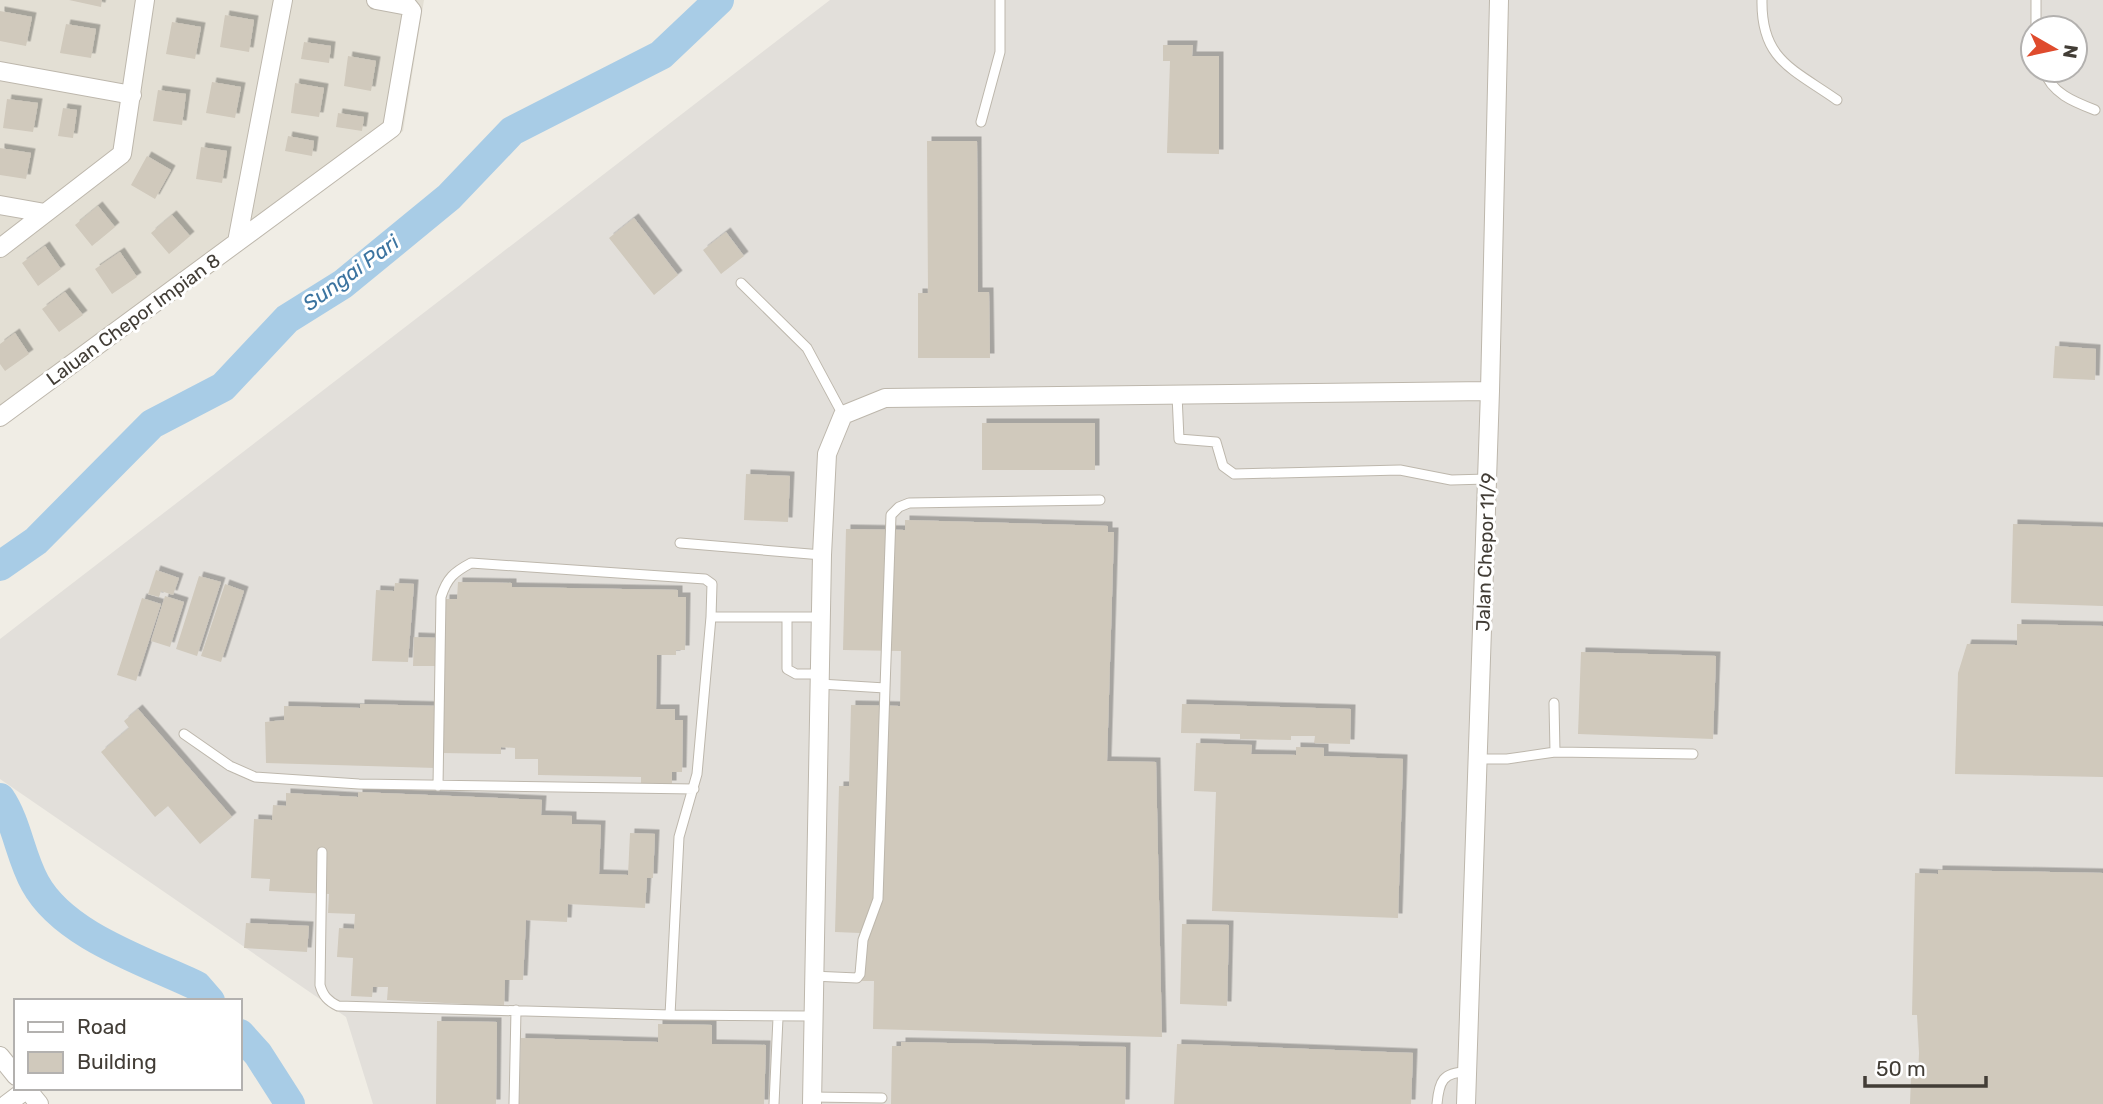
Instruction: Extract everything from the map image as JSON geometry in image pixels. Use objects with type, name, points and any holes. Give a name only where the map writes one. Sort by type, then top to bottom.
[{"type":"street","points":[[0,248],[122,154],[145,0]]},
{"type":"street","name":"Laluan Chepor Impian 8","points":[[0,417],[237,243],[283,0]]},
{"type":"street","points":[[237,243],[392,128],[412,11],[408,6],[376,0]]},
{"type":"street","name":"Jalan Chepor 11/9","points":[[1466,1104],[1488,479],[1499,0]]},
{"type":"street","points":[[0,71],[132,95]]},
{"type":"street","points":[[0,205],[45,213]]},
{"type":"street","points":[[812,1101],[812,976],[822,555],[827,454],[843,415],[885,398],[1490,391]]},
{"type":"street","points":[[0,1056],[14,1073]]},
{"type":"street","points":[[7,1104],[18,1090]]},
{"type":"lane","points":[[981,122],[1000,52],[1000,0]]},
{"type":"lane","points":[[1762,0],[1765,41],[1783,62],[1837,100]]},
{"type":"lane","points":[[2052,84],[2068,100],[2095,110]]},
{"type":"lane","points":[[741,284],[807,348],[843,415]]},
{"type":"lane","points":[[1177,395],[1179,439],[1216,442],[1223,466],[1234,474],[1400,470],[1451,480],[1488,479]]},
{"type":"lane","points":[[812,976],[857,978],[860,974],[863,940],[878,899],[891,515],[899,507],[909,503],[1100,500]]},
{"type":"lane","points":[[680,543],[822,555]]},
{"type":"lane","points":[[438,786],[441,597],[447,579],[457,570],[471,563],[705,579],[712,584],[694,789],[679,837],[670,1016]]},
{"type":"lane","points":[[711,617],[821,617]]},
{"type":"lane","points":[[787,617],[787,668],[796,674],[820,679],[885,688]]},
{"type":"lane","points":[[1554,703],[1555,752]]},
{"type":"lane","points":[[184,734],[230,766],[255,777],[359,784],[694,789]]},
{"type":"lane","points":[[1477,759],[1507,759],[1555,752],[1693,754]]},
{"type":"lane","points":[[322,852],[320,985],[322,994],[338,1006],[670,1016],[812,1016]]},
{"type":"lane","points":[[514,1104],[516,1010]]},
{"type":"lane","points":[[774,1104],[778,1018]]},
{"type":"lane","points":[[1437,1104],[1438,1087],[1443,1077],[1451,1072],[1467,1072]]},
{"type":"lane","points":[[812,1101],[882,1098]]},
{"type":"shaded area","points":[[0,0],[424,0],[403,131],[0,423]]},
{"type":"shaded area","points":[[830,0],[2103,0],[2103,1104],[373,1104],[346,1017],[0,779],[0,639]]},
{"type":"building","points":[[69,0],[102,0],[101,7]]},
{"type":"building","points":[[0,11],[32,17],[26,46],[0,41]]},
{"type":"building","points":[[225,15],[254,20],[249,52],[220,47]]},
{"type":"building","points":[[172,22],[201,27],[195,59],[166,54]]},
{"type":"building","points":[[66,24],[96,29],[91,58],[60,53]]},
{"type":"building","points":[[304,42],[331,46],[329,63],[301,59]]},
{"type":"building","points":[[1163,45],[1193,45],[1192,56],[1219,56],[1219,154],[1167,153],[1170,61],[1163,61]]},
{"type":"building","points":[[348,56],[376,61],[371,91],[344,86]]},
{"type":"building","points":[[212,82],[241,87],[235,118],[206,113]]},
{"type":"building","points":[[295,83],[324,88],[319,117],[291,113]]},
{"type":"building","points":[[158,90],[186,94],[182,125],[153,121]]},
{"type":"building","points":[[7,99],[38,103],[33,132],[3,128]]},
{"type":"building","points":[[63,108],[77,110],[73,138],[58,136]]},
{"type":"building","points":[[338,113],[364,117],[362,131],[336,127]]},
{"type":"building","points":[[288,136],[314,141],[312,156],[285,151]]},
{"type":"building","points":[[927,141],[977,141],[978,292],[989,292],[990,358],[918,358],[918,293],[928,293]]},
{"type":"building","points":[[201,147],[227,151],[222,183],[196,179]]},
{"type":"building","points":[[0,148],[31,153],[26,179],[0,175]]},
{"type":"building","points":[[147,156],[171,170],[155,199],[131,185]]},
{"type":"building","points":[[98,206],[115,227],[92,246],[75,225]]},
{"type":"building","points":[[172,215],[190,236],[169,254],[151,233]]},
{"type":"building","points":[[634,218],[678,275],[654,295],[609,238]]},
{"type":"building","points":[[726,232],[744,256],[721,274],[703,250]]},
{"type":"building","points":[[45,246],[61,269],[38,286],[22,263]]},
{"type":"building","points":[[120,252],[137,277],[112,294],[95,269]]},
{"type":"building","points":[[65,292],[83,315],[59,332],[42,309]]},
{"type":"building","points":[[15,333],[29,354],[5,371],[0,364],[0,344]]},
{"type":"building","points":[[2055,346],[2096,349],[2095,380],[2053,378]]},
{"type":"building","points":[[982,423],[1095,423],[1095,470],[982,470]]},
{"type":"building","points":[[746,474],[790,476],[788,522],[744,520]]},
{"type":"building","points":[[905,520],[1108,526],[1108,532],[1114,532],[1107,761],[1156,762],[1162,1037],[873,1029],[874,981],[859,981],[860,933],[835,932],[839,786],[849,786],[851,705],[900,706],[901,651],[843,650],[846,529],[905,530]]},
{"type":"building","points":[[2013,524],[2103,527],[2103,606],[2011,603]]},
{"type":"building","points":[[156,570],[179,578],[173,595],[161,591],[159,597],[148,594]]},
{"type":"building","points":[[199,576],[221,582],[197,656],[176,649]]},
{"type":"building","points":[[458,582],[512,583],[512,587],[678,590],[678,597],[686,597],[685,650],[676,650],[676,655],[657,655],[656,709],[675,709],[675,720],[683,720],[682,772],[672,772],[672,785],[641,785],[641,777],[538,775],[538,759],[515,759],[515,748],[501,747],[501,754],[441,753],[445,599],[457,599]]},
{"type":"building","points":[[395,583],[414,584],[408,662],[372,661],[376,590],[394,591]]},
{"type":"building","points":[[225,584],[244,591],[221,662],[201,656]]},
{"type":"building","points":[[165,596],[184,602],[170,647],[151,641]]},
{"type":"building","points":[[142,598],[161,604],[136,681],[117,675]]},
{"type":"building","points":[[2017,624],[2103,626],[2103,777],[1955,774],[1958,673],[1967,644],[2017,645]]},
{"type":"building","points":[[414,637],[438,638],[437,666],[413,666]]},
{"type":"building","points":[[1581,652],[1716,656],[1713,739],[1578,734]]},
{"type":"building","points":[[360,704],[438,706],[436,768],[266,763],[265,722],[284,720],[284,706],[360,708]]},
{"type":"building","points":[[1182,704],[1351,709],[1350,744],[1314,743],[1315,736],[1291,736],[1291,740],[1240,739],[1240,734],[1181,733]]},
{"type":"building","points":[[138,709],[232,817],[200,844],[168,806],[155,817],[101,752],[129,728],[124,721]]},
{"type":"building","points":[[1196,743],[1252,745],[1251,754],[1296,755],[1296,747],[1324,748],[1324,756],[1403,759],[1398,918],[1212,911],[1216,792],[1194,791]]},
{"type":"building","points":[[358,792],[542,800],[541,815],[572,816],[572,824],[601,825],[599,874],[628,875],[630,833],[655,834],[653,878],[647,878],[645,908],[568,904],[567,922],[526,920],[523,980],[505,980],[504,1006],[387,1000],[388,987],[373,987],[372,997],[351,996],[353,958],[337,957],[339,928],[354,929],[355,914],[328,913],[329,894],[269,891],[270,879],[251,878],[254,819],[272,820],[273,805],[286,806],[286,793],[358,797]]},
{"type":"building","points":[[1938,870],[2103,873],[2103,1104],[1910,1104],[1911,1076],[1918,1076],[1919,1053],[1917,1015],[1912,1015],[1915,873],[1938,874]]},
{"type":"building","points":[[246,923],[309,926],[307,952],[244,948]]},
{"type":"building","points":[[1182,924],[1229,925],[1227,1006],[1180,1004]]},
{"type":"building","points":[[437,1021],[497,1022],[496,1104],[436,1104]]},
{"type":"building","points":[[658,1024],[712,1025],[712,1044],[766,1045],[764,1104],[519,1104],[521,1038],[658,1042]]},
{"type":"building","points":[[901,1042],[1126,1047],[1125,1104],[891,1104],[892,1046],[901,1046]]},
{"type":"building","points":[[1177,1044],[1413,1053],[1411,1104],[1174,1104]]},
{"type":"waterway","name":"Sungai Pari","points":[[0,566],[36,541],[152,424],[223,387],[287,319],[343,284],[449,197],[512,131],[661,55],[719,0]]},
{"type":"waterway","points":[[0,798],[11,818],[30,873],[48,902],[85,932],[107,945],[197,986],[208,999]]},
{"type":"waterway","points":[[242,1036],[258,1054],[290,1104]]}]
